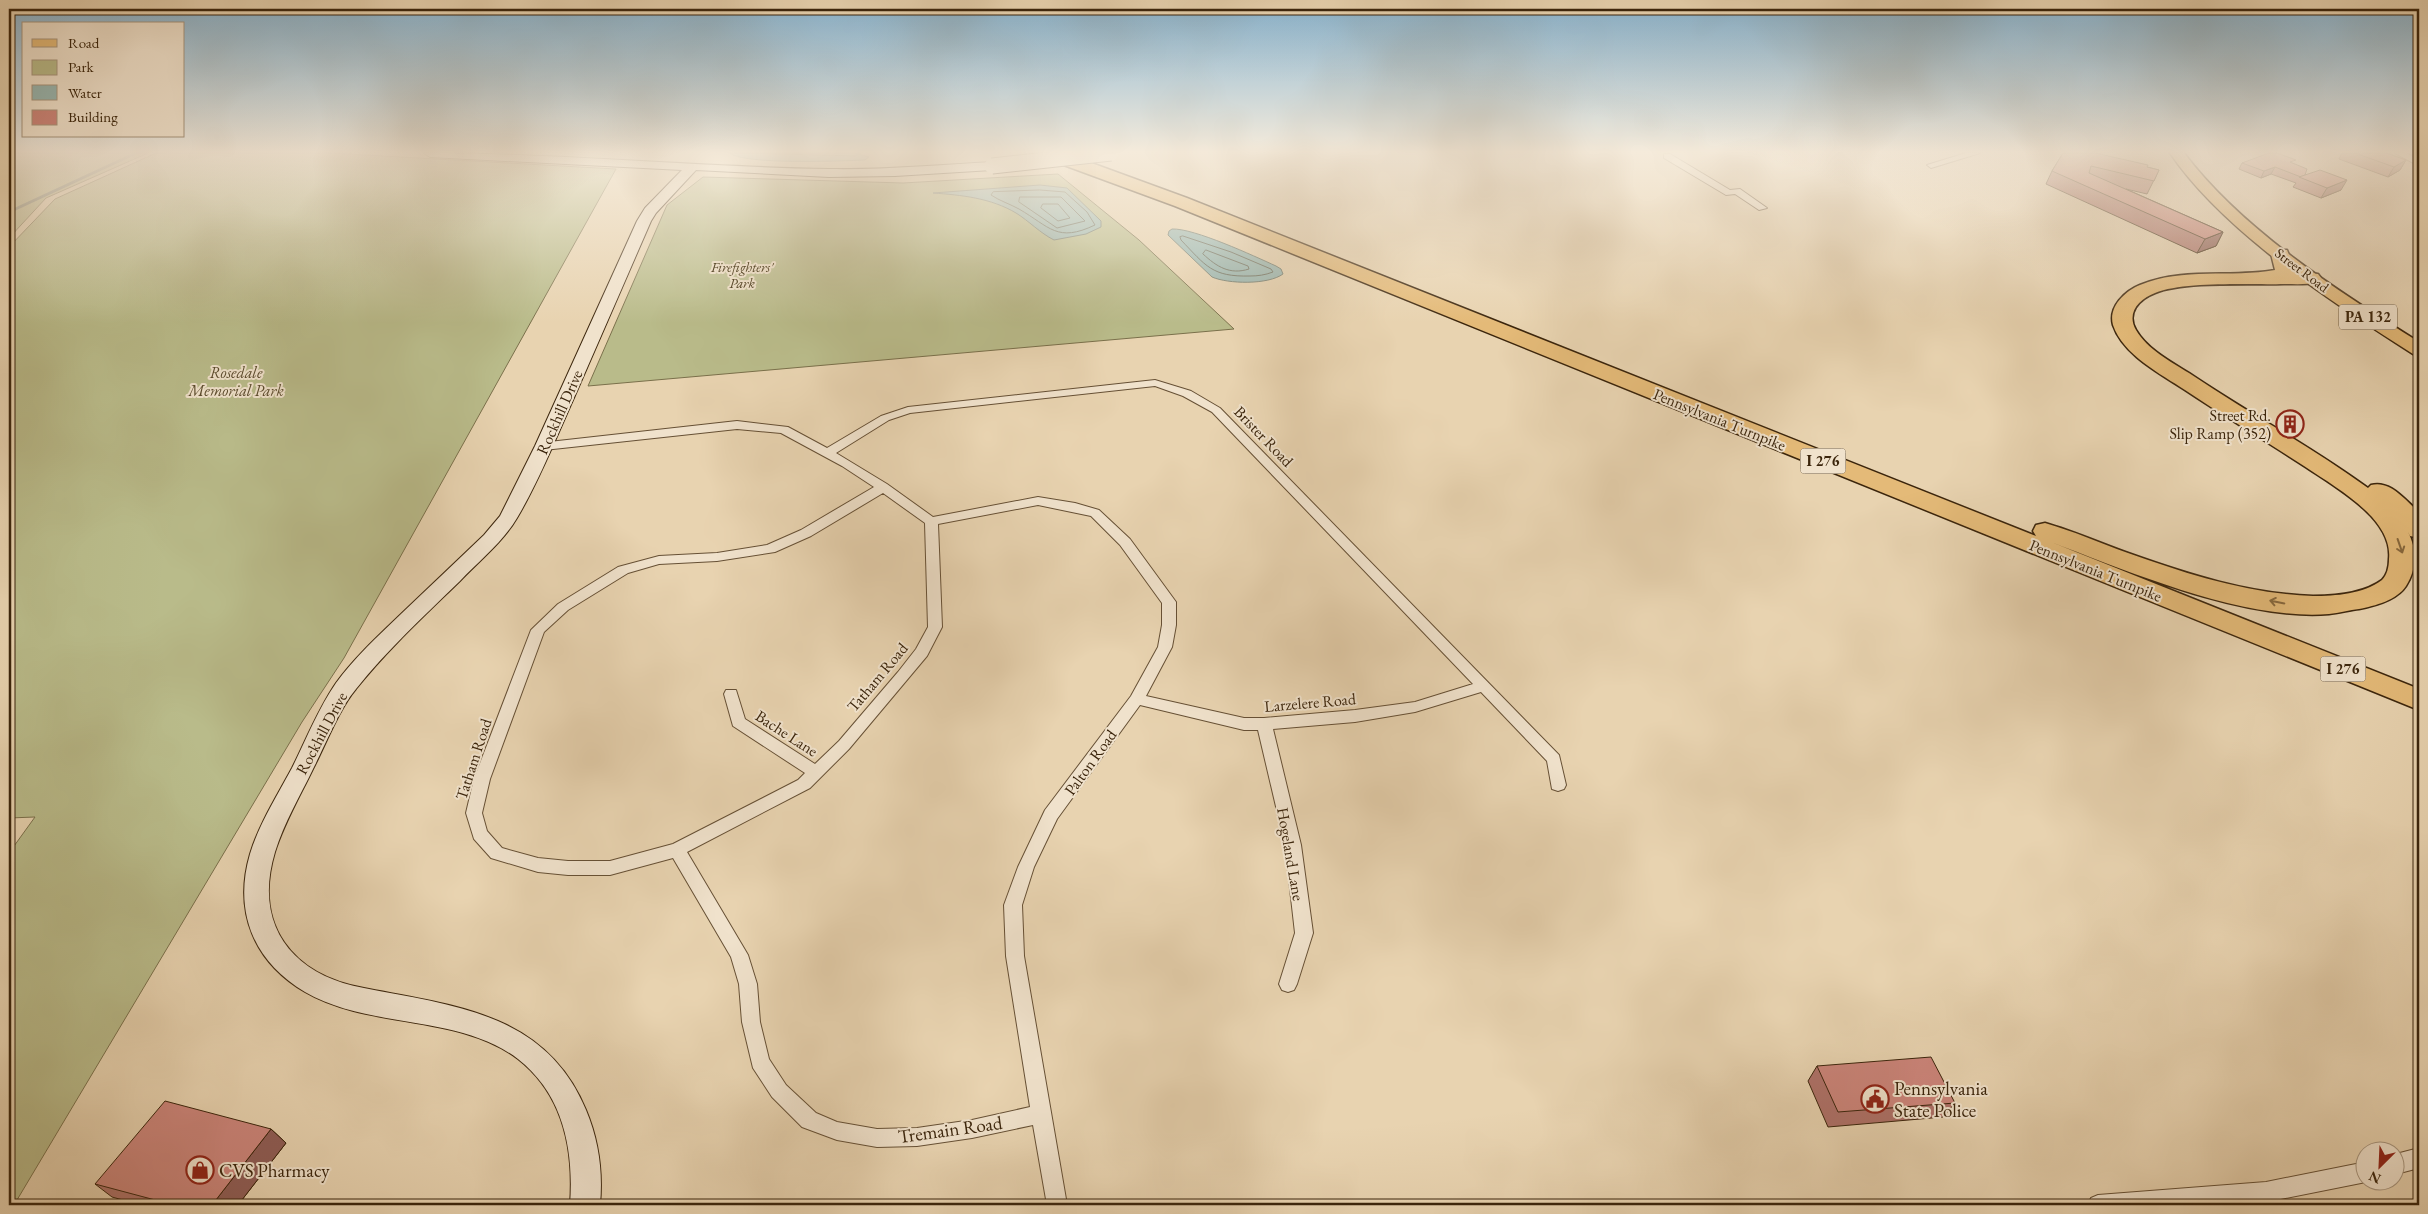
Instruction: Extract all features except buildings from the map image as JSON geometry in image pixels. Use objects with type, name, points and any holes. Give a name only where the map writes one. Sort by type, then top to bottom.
[{"type":"highway","name":"Pennsylvania Turnpike","points":[[1200,210],[2419,700]]},
{"type":"highway","name":"Pennsylvania Turnpike","points":[[1217,210],[2419,686]]},
{"type":"highway","points":[[2256,280],[2282,274],[2285,266],[2280,254]]},
{"type":"highway","points":[[1886,475],[2143,567],[2241,595],[2287,604],[2320,605],[2351,603],[2379,594],[2395,583],[2402,567],[2404,551],[2390,523],[2374,506],[2328,472],[2157,361],[2135,343],[2125,331],[2122,318],[2124,308],[2130,298],[2143,290],[2156,286],[2181,282],[2320,280]]},
{"type":"highway","points":[[2320,280],[2169,292],[2154,297],[2142,306],[2138,316],[2140,330],[2150,342],[2172,360],[2385,494],[2409,516],[2419,530]]},
{"type":"main road","name":"Street Road","points":[[2229,210],[2280,254],[2419,339]]},
{"type":"main road","name":"Street Road","points":[[2244,210],[2320,280],[2419,350]]},
{"type":"street","name":"Rockhill Drive","points":[[585,1205],[586,1171],[576,1122],[558,1084],[533,1055],[502,1035],[483,1027],[340,994],[316,986],[296,973],[270,946],[262,929],[254,892],[262,852],[270,832],[344,688],[383,643],[491,539],[508,518],[544,446],[644,221],[651,210]]},
{"type":"street","name":"Brister Road","points":[[828,453],[885,418],[908,410],[1154,383],[1176,387],[1196,396],[1216,410],[1554,758],[1558,785]]},
{"type":"street","points":[[544,446],[737,425],[784,430],[884,486],[931,521]]},
{"type":"street","name":"Tatham Road","points":[[884,486],[806,533],[770,549],[717,557],[659,560],[624,570],[563,607],[538,630],[482,779],[474,813],[480,834],[497,853],[538,865],[568,868],[610,868],[677,850],[804,784],[844,745],[903,676],[922,652],[935,627],[931,521]]},
{"type":"street","name":"Palton Road","points":[[931,521],[1038,501],[1074,506],[1095,512],[1125,542],[1169,602],[1170,625],[1164,647],[1137,698],[1052,815],[1026,867],[1013,905],[1015,956],[1057,1205]]},
{"type":"street","name":"Larzelere Road","points":[[1137,698],[1244,724],[1264,724],[1355,716],[1415,708],[1484,686]]},
{"type":"street","name":"Bache Lane","points":[[731,694],[738,722],[815,772]]},
{"type":"street","name":"Hogeland Lane","points":[[1264,724],[1293,845],[1304,933],[1288,984]]},
{"type":"street","name":"Tremain Road","points":[[677,850],[740,955],[748,984],[751,1022],[760,1062],[779,1091],[808,1120],[837,1131],[877,1138],[907,1137],[972,1129],[1041,1114]]},
{"type":"street","points":[[2406,1161],[2419,1158]]},
{"type":"street","points":[[2098,1205],[2266,1192],[2306,1186],[2356,1174]]},
{"type":"green space","points":[[9,210],[35,210],[9,238]]},
{"type":"green space","name":"Rosedale Memorial Park","points":[[45,210],[593,210],[344,658],[302,722],[14,1205],[9,1205],[9,853],[35,817],[9,818],[9,247]]},
{"type":"green space","name":"Firefighters' Park","points":[[665,210],[1102,210],[1139,240],[1234,329],[588,386]]},
{"type":"water","points":[[1009,210],[1089,210],[1101,221],[1101,227],[1086,234],[1054,240]]},
{"type":"water","points":[[1172,229],[1194,233],[1224,243],[1276,266],[1281,269],[1283,274],[1276,278],[1258,282],[1228,281],[1212,277],[1168,235]]},
{"type":"waterway","points":[[9,212],[14,210]]},
{"type":"place","name":"Street Rd. Slip Ramp (352)","points":[[2290,424]]},
{"type":"place","name":"Pennsylvania State Police","points":[[1875,1099]]},
{"type":"place","name":"CVS Pharmacy","points":[[200,1170]]}]
